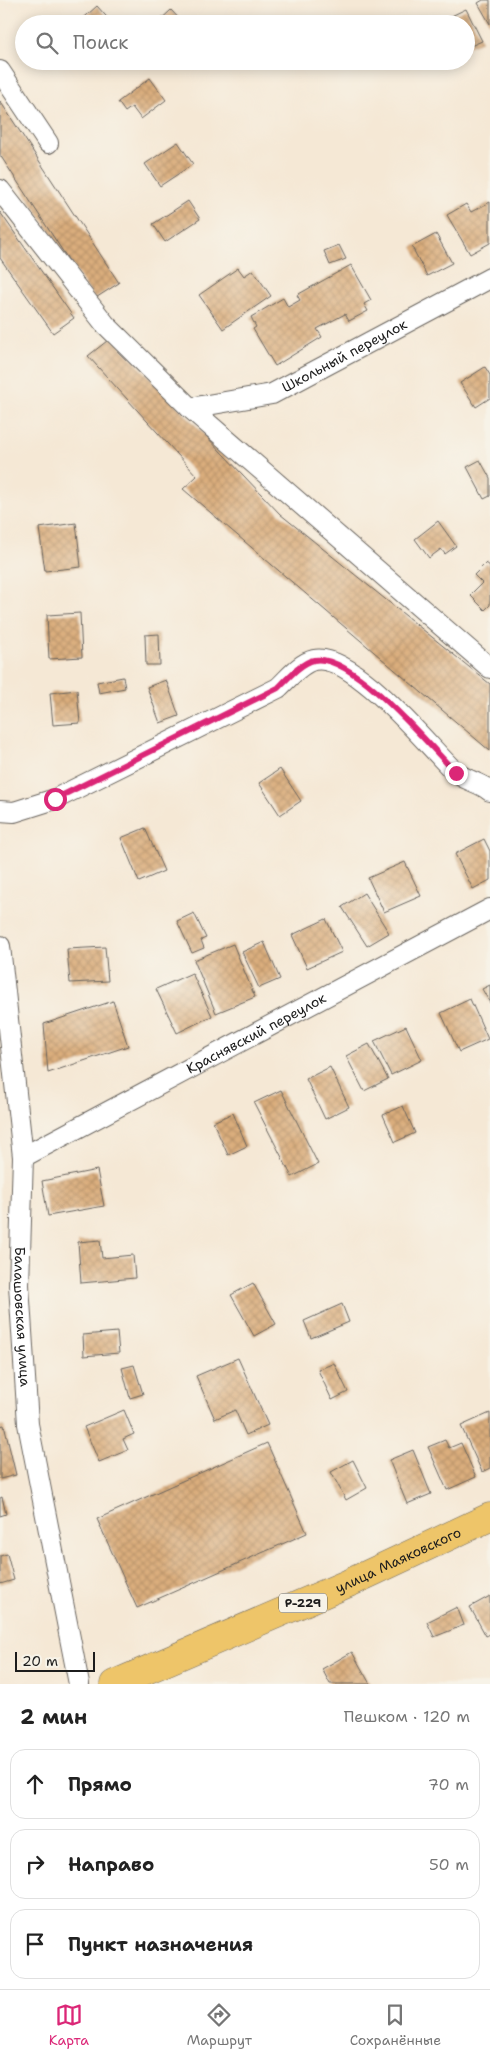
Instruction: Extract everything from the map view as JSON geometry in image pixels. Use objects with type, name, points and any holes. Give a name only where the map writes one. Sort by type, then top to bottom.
[{"type":"main road","name":"улица Маяковского","points":[[114,1684],[349,1583],[490,1517]]},
{"type":"street","points":[[0,71],[48,143]]},
{"type":"street","points":[[0,190],[105,324],[190,408],[490,668]]},
{"type":"street","name":"Школьный переулок","points":[[190,408],[272,394],[490,278]]},
{"type":"street","points":[[0,811],[14,812],[55,799],[278,688],[297,670],[314,660],[329,661],[354,673],[377,691],[456,773],[490,791]]},
{"type":"street","name":"Краснявский переулок","points":[[23,1158],[490,908]]},
{"type":"street","name":"Балашовская улица","points":[[0,946],[23,1158],[19,1285],[28,1424],[79,1684]]},
{"type":"building","points":[[483,0],[490,0],[490,24],[478,3]]},
{"type":"building","points":[[97,6],[105,15],[87,15]]},
{"type":"building","points":[[466,9],[469,15],[453,15]]},
{"type":"building","points":[[171,10],[176,15],[166,15]]},
{"type":"building","points":[[475,27],[482,41],[475,44]]},
{"type":"building","points":[[150,78],[166,100],[141,119],[132,107],[125,112],[118,102]]},
{"type":"building","points":[[0,101],[119,283],[94,299],[0,155]]},
{"type":"building","points":[[178,142],[193,164],[160,186],[145,164]]},
{"type":"building","points":[[188,201],[200,219],[165,242],[153,224]]},
{"type":"building","points":[[490,202],[490,243],[470,254],[447,215],[466,204],[471,212]]},
{"type":"building","points":[[0,212],[74,318],[53,333],[0,258]]},
{"type":"building","points":[[436,234],[452,263],[427,276],[412,247]]},
{"type":"building","points":[[339,245],[346,259],[330,265],[324,251]]},
{"type":"building","points":[[351,265],[371,300],[364,304],[368,311],[349,321],[345,314],[317,329],[322,337],[275,366],[253,329],[256,327],[251,317],[283,298],[288,307],[300,300],[297,295]]},
{"type":"building","points":[[238,268],[244,276],[253,270],[271,296],[223,329],[199,295]]},
{"type":"building","points":[[112,337],[280,514],[490,684],[490,751],[183,489],[197,476],[88,356]]},
{"type":"building","points":[[485,367],[490,375],[490,398],[476,407],[460,383]]},
{"type":"building","points":[[480,460],[490,478],[490,496],[484,499],[467,467]]},
{"type":"building","points":[[438,521],[456,546],[445,554],[441,549],[429,558],[415,539]]},
{"type":"building","points":[[76,523],[81,567],[45,571],[39,528]]},
{"type":"building","points":[[486,563],[490,566],[490,605],[485,610],[470,595],[482,583],[474,575]]},
{"type":"building","points":[[80,613],[82,657],[49,659],[47,615]]},
{"type":"building","points":[[159,634],[160,665],[146,665],[145,635]]},
{"type":"building","points":[[123,677],[125,688],[99,693],[97,682]]},
{"type":"building","points":[[166,680],[179,716],[160,723],[147,687]]},
{"type":"building","points":[[77,690],[80,723],[53,725],[50,693]]},
{"type":"building","points":[[280,769],[301,801],[280,815],[259,783]]},
{"type":"building","points":[[145,828],[164,871],[139,882],[121,838]]},
{"type":"building","points":[[484,839],[490,851],[490,880],[473,889],[455,854]]},
{"type":"building","points":[[405,862],[421,896],[384,912],[368,878]]},
{"type":"building","points":[[364,893],[389,933],[367,946],[342,907]]},
{"type":"building","points":[[194,913],[206,938],[201,940],[204,948],[192,953],[177,921]]},
{"type":"building","points":[[326,919],[342,952],[307,968],[292,935]]},
{"type":"building","points":[[264,942],[280,979],[259,988],[242,952]]},
{"type":"building","points":[[233,944],[255,997],[216,1013],[194,960]]},
{"type":"building","points":[[105,947],[108,981],[70,983],[67,949]]},
{"type":"building","points":[[192,973],[212,1016],[177,1033],[156,989]]},
{"type":"building","points":[[490,985],[490,1003],[482,989]]},
{"type":"building","points":[[470,999],[488,1039],[459,1052],[441,1013]]},
{"type":"building","points":[[113,1001],[128,1046],[48,1073],[44,1024]]},
{"type":"building","points":[[406,1026],[422,1060],[391,1075],[374,1041]]},
{"type":"building","points":[[369,1044],[388,1079],[364,1091],[346,1056]]},
{"type":"building","points":[[330,1067],[349,1107],[325,1119],[306,1079]]},
{"type":"building","points":[[281,1090],[318,1164],[292,1177],[254,1103]]},
{"type":"building","points":[[403,1106],[415,1133],[395,1142],[383,1115]]},
{"type":"building","points":[[233,1113],[247,1146],[228,1155],[213,1122]]},
{"type":"building","points":[[97,1170],[104,1206],[48,1216],[42,1181]]},
{"type":"building","points":[[100,1240],[102,1258],[133,1255],[135,1278],[81,1283],[78,1242]]},
{"type":"building","points":[[253,1283],[276,1324],[254,1336],[231,1295]]},
{"type":"building","points":[[342,1304],[349,1322],[311,1338],[304,1321]]},
{"type":"building","points":[[117,1332],[119,1353],[84,1356],[83,1335]]},
{"type":"building","points":[[238,1358],[268,1425],[246,1435],[235,1410],[215,1419],[196,1376]]},
{"type":"building","points":[[334,1363],[348,1392],[332,1400],[318,1370]]},
{"type":"building","points":[[134,1365],[143,1394],[130,1398],[122,1368]]},
{"type":"building","points":[[124,1410],[134,1434],[123,1439],[128,1450],[99,1462],[84,1427]]},
{"type":"building","points":[[490,1413],[490,1468],[482,1472],[461,1426]]},
{"type":"building","points":[[4,1425],[16,1475],[0,1479],[0,1426]]},
{"type":"building","points":[[445,1440],[449,1448],[461,1443],[476,1477],[447,1490],[428,1447]]},
{"type":"building","points":[[267,1443],[307,1533],[137,1608],[97,1519]]},
{"type":"building","points":[[413,1450],[431,1494],[407,1504],[389,1460]]},
{"type":"building","points":[[353,1460],[367,1488],[346,1500],[331,1472]]},
{"type":"building","points":[[2,1497],[6,1514],[0,1516],[0,1498]]},
{"type":"building","points":[[7,1554],[14,1580],[0,1584],[0,1556]]},
{"type":"building","points":[[490,1596],[490,1634],[486,1636],[470,1607]]},
{"type":"building","points":[[457,1607],[464,1625],[434,1637],[427,1622]]},
{"type":"building","points":[[352,1652],[370,1684],[330,1684],[322,1669]]},
{"type":"route","points":[[55,799],[278,688],[297,670],[314,660],[329,661],[354,673],[377,691],[456,773]]}]
